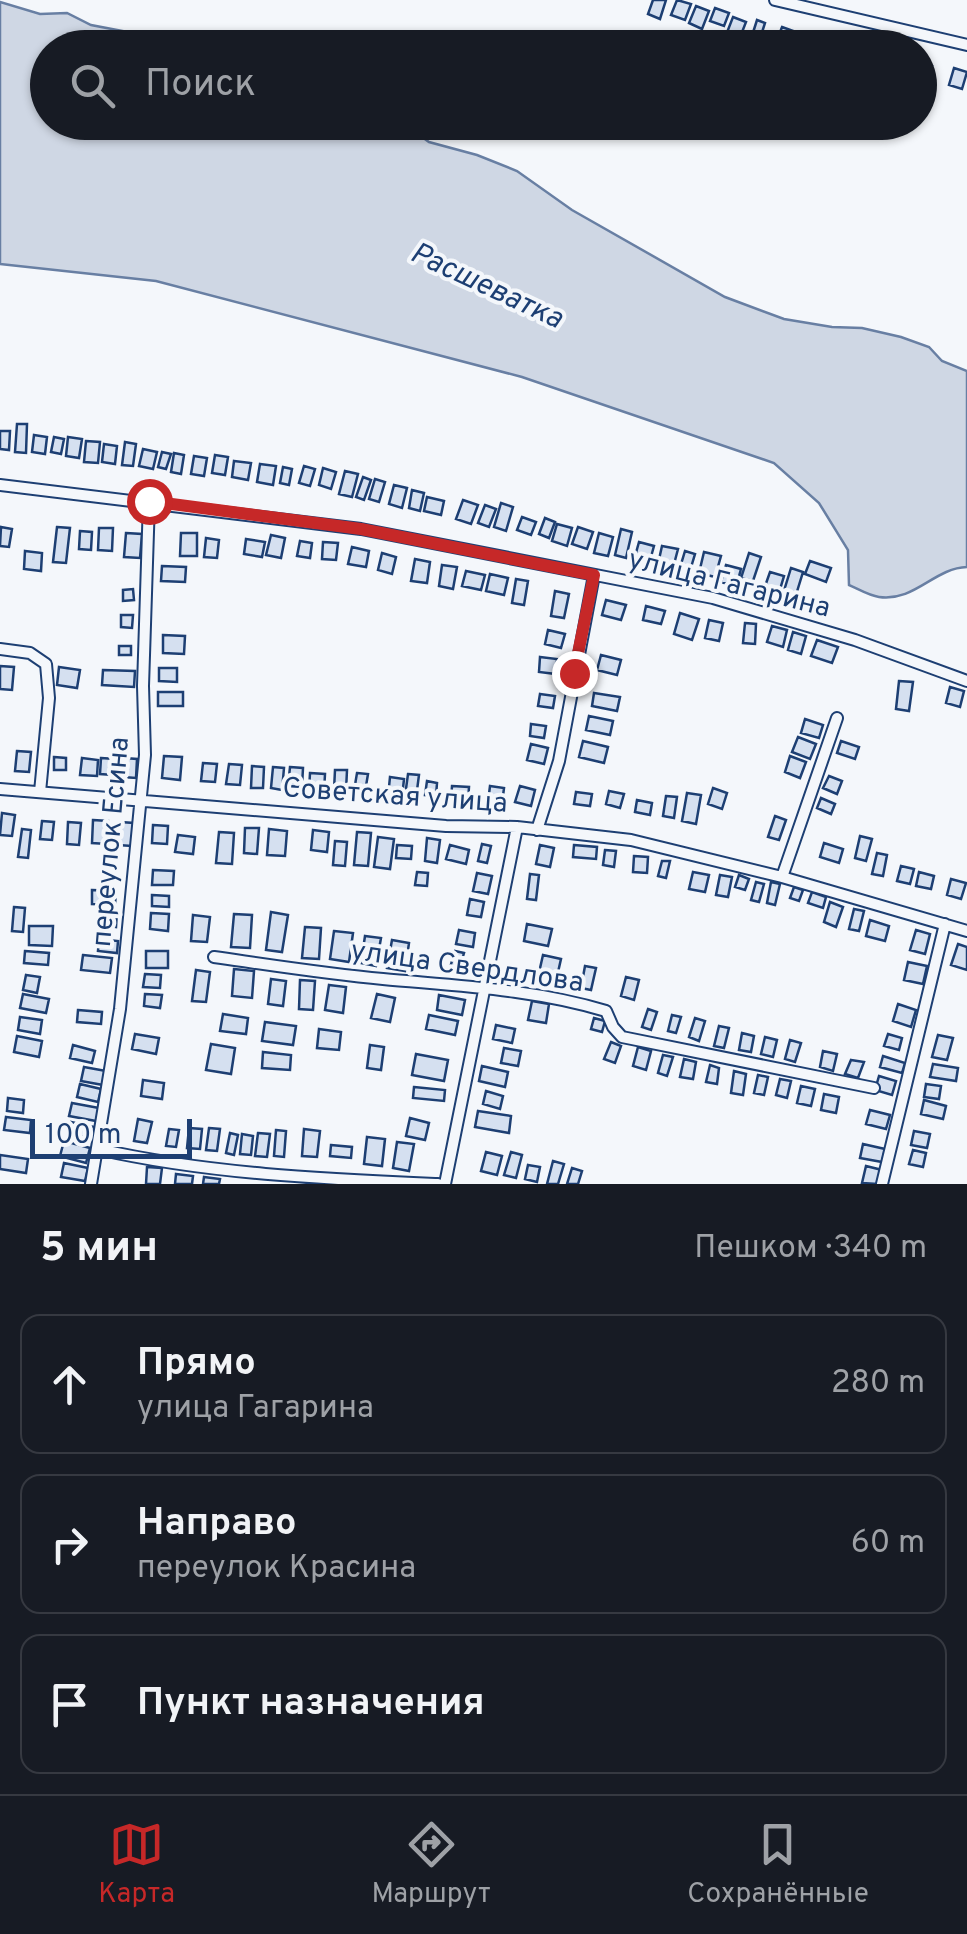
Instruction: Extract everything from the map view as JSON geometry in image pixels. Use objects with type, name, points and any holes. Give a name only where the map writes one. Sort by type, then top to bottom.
[{"type":"street","points":[[775,0],[903,30]]},
{"type":"street","points":[[937,38],[967,45]]},
{"type":"street","name":"улица Гагарина","points":[[0,485],[361,529],[594,575],[730,604],[854,640],[967,680]]},
{"type":"street","name":"переулок Есина","points":[[91,1184],[120,1009],[145,755],[142,686],[149,501]]},
{"type":"street","points":[[537,830],[560,761],[594,575]]},
{"type":"street","points":[[0,649],[30,653],[46,664],[49,698],[40,792]]},
{"type":"street","points":[[782,877],[837,718]]},
{"type":"street","name":"Советская улица","points":[[0,789],[446,826],[517,827],[631,840],[782,877],[967,930]]},
{"type":"street","points":[[98,1149],[142,1159],[327,1179],[441,1184],[517,827]]},
{"type":"street","points":[[882,1184],[944,924]]},
{"type":"street","name":"улица Свердлова","points":[[214,957],[570,1000],[606,1011],[622,1037],[874,1088]]},
{"type":"water","name":"Расшеватка","points":[[0,2],[40,14],[67,13],[91,25],[117,30],[30,30],[30,140],[426,140],[517,171],[572,210],[725,297],[784,319],[862,328],[929,347],[942,361],[967,371],[967,567],[944,573],[903,595],[872,595],[849,585],[848,550],[819,503],[774,463],[522,377],[156,281],[0,264]]},
{"type":"building","points":[[653,0],[666,0],[660,19],[648,14]]},
{"type":"building","points":[[677,0],[691,4],[685,20],[671,15]]},
{"type":"building","points":[[696,6],[709,11],[702,29],[689,23]]},
{"type":"building","points":[[715,8],[729,13],[724,26],[710,21]]},
{"type":"building","points":[[733,17],[746,22],[743,30],[728,30]]},
{"type":"building","points":[[757,20],[765,23],[763,30],[754,30]]},
{"type":"building","points":[[954,68],[967,72],[962,89],[949,85]]},
{"type":"building","points":[[17,424],[27,424],[26,453],[15,452]]},
{"type":"building","points":[[0,431],[10,431],[9,450],[0,449]]},
{"type":"building","points":[[34,435],[47,437],[45,454],[32,452]]},
{"type":"building","points":[[54,437],[64,439],[61,454],[51,452]]},
{"type":"building","points":[[68,437],[82,439],[79,458],[66,456]]},
{"type":"building","points":[[86,441],[100,442],[98,463],[84,462]]},
{"type":"building","points":[[125,442],[136,444],[133,466],[122,465]]},
{"type":"building","points":[[104,444],[117,446],[115,464],[102,462]]},
{"type":"building","points":[[143,449],[157,452],[153,469],[139,466]]},
{"type":"building","points":[[162,452],[171,454],[166,469],[158,467]]},
{"type":"building","points":[[174,453],[184,455],[181,474],[171,472]]},
{"type":"building","points":[[215,455],[228,457],[225,475],[212,473]]},
{"type":"building","points":[[194,456],[207,458],[204,476],[191,474]]},
{"type":"building","points":[[234,461],[251,463],[248,480],[232,477]]},
{"type":"building","points":[[260,464],[276,466],[273,485],[257,482]]},
{"type":"building","points":[[304,466],[315,469],[310,486],[299,483]]},
{"type":"building","points":[[283,467],[292,469],[289,485],[280,483]]},
{"type":"building","points":[[323,468],[336,472],[331,489],[319,485]]},
{"type":"building","points":[[345,471],[358,474],[352,497],[339,494]]},
{"type":"building","points":[[363,477],[371,480],[364,500],[356,497]]},
{"type":"building","points":[[375,479],[385,482],[379,502],[369,499]]},
{"type":"building","points":[[394,485],[407,488],[402,508],[389,504]]},
{"type":"building","points":[[412,490],[424,493],[420,511],[409,508]]},
{"type":"building","points":[[427,497],[444,501],[441,515],[424,511]]},
{"type":"building","points":[[463,500],[478,505],[471,524],[456,519]]},
{"type":"building","points":[[501,503],[513,507],[506,531],[494,527]]},
{"type":"building","points":[[485,505],[496,509],[489,527],[478,523]]},
{"type":"building","points":[[522,517],[536,522],[531,535],[517,530]]},
{"type":"building","points":[[545,518],[555,522],[549,538],[539,534]]},
{"type":"building","points":[[557,524],[572,528],[567,546],[552,541]]},
{"type":"building","points":[[1,527],[12,529],[9,547],[0,546]]},
{"type":"building","points":[[57,527],[70,528],[66,563],[53,562]]},
{"type":"building","points":[[578,527],[593,532],[587,549],[572,544]]},
{"type":"building","points":[[99,528],[113,528],[112,551],[98,550]]},
{"type":"building","points":[[621,529],[632,532],[626,558],[615,555]]},
{"type":"building","points":[[80,531],[92,532],[91,550],[79,549]]},
{"type":"building","points":[[126,533],[142,534],[140,558],[124,557]]},
{"type":"building","points":[[181,533],[197,533],[197,556],[180,556]]},
{"type":"building","points":[[599,533],[613,537],[608,556],[594,553]]},
{"type":"building","points":[[271,535],[285,538],[281,558],[266,555]]},
{"type":"building","points":[[206,538],[219,540],[217,558],[204,557]]},
{"type":"building","points":[[246,539],[265,542],[262,557],[244,554]]},
{"type":"building","points":[[300,541],[312,543],[310,558],[297,556]]},
{"type":"building","points":[[323,542],[338,543],[336,560],[322,559]]},
{"type":"building","points":[[639,542],[654,546],[649,564],[634,560]]},
{"type":"building","points":[[662,546],[678,549],[673,568],[658,564]]},
{"type":"building","points":[[352,547],[369,551],[366,567],[348,564]]},
{"type":"building","points":[[25,551],[42,553],[41,571],[24,569]]},
{"type":"building","points":[[685,551],[695,554],[689,574],[679,571]]},
{"type":"building","points":[[704,552],[721,556],[715,577],[699,573]]},
{"type":"building","points":[[382,553],[396,557],[392,574],[378,570]]},
{"type":"building","points":[[749,553],[761,557],[753,581],[741,578]]},
{"type":"building","points":[[415,559],[430,562],[427,583],[411,581]]},
{"type":"building","points":[[810,561],[831,568],[826,582],[805,574]]},
{"type":"building","points":[[442,565],[457,567],[453,589],[439,586]]},
{"type":"building","points":[[726,565],[741,569],[736,587],[721,582]]},
{"type":"building","points":[[162,566],[186,567],[185,582],[161,581]]},
{"type":"building","points":[[791,568],[803,572],[795,598],[783,594]]},
{"type":"building","points":[[466,571],[485,575],[481,590],[462,586]]},
{"type":"building","points":[[770,572],[784,576],[778,596],[763,592]]},
{"type":"building","points":[[490,574],[508,578],[504,595],[486,591]]},
{"type":"building","points":[[516,579],[528,581],[524,605],[512,603]]},
{"type":"building","points":[[133,589],[134,600],[123,601],[123,590]]},
{"type":"building","points":[[555,591],[569,594],[564,618],[551,616]]},
{"type":"building","points":[[606,600],[626,605],[621,620],[602,615]]},
{"type":"building","points":[[646,606],[665,611],[661,624],[643,620]]},
{"type":"building","points":[[680,613],[699,619],[692,640],[674,634]]},
{"type":"building","points":[[121,615],[133,615],[132,628],[121,627]]},
{"type":"building","points":[[709,620],[723,623],[719,641],[705,638]]},
{"type":"building","points":[[745,623],[756,624],[755,644],[743,643]]},
{"type":"building","points":[[772,626],[787,630],[783,647],[767,642]]},
{"type":"building","points":[[548,630],[565,634],[561,648],[545,644]]},
{"type":"building","points":[[793,632],[806,636],[801,654],[788,650]]},
{"type":"building","points":[[163,635],[185,636],[184,654],[163,653]]},
{"type":"building","points":[[817,640],[838,647],[832,663],[811,656]]},
{"type":"building","points":[[119,646],[131,646],[131,655],[119,655]]},
{"type":"building","points":[[601,655],[621,660],[617,675],[597,670]]},
{"type":"building","points":[[540,657],[557,659],[556,674],[539,672]]},
{"type":"building","points":[[0,666],[14,667],[12,690],[0,689]]},
{"type":"building","points":[[59,667],[80,670],[77,688],[57,685]]},
{"type":"building","points":[[159,668],[177,668],[177,682],[159,681]]},
{"type":"building","points":[[103,670],[135,671],[134,687],[102,685]]},
{"type":"building","points":[[899,681],[913,682],[909,711],[896,709]]},
{"type":"building","points":[[950,687],[964,691],[960,707],[946,703]]},
{"type":"building","points":[[158,692],[183,692],[183,706],[158,706]]},
{"type":"building","points":[[594,693],[620,697],[617,711],[592,706]]},
{"type":"building","points":[[540,694],[555,696],[553,708],[538,706]]},
{"type":"building","points":[[589,716],[613,721],[610,735],[586,730]]},
{"type":"building","points":[[805,719],[823,725],[819,738],[801,733]]},
{"type":"building","points":[[531,724],[546,726],[544,738],[530,736]]},
{"type":"building","points":[[798,737],[816,744],[810,759],[792,752]]},
{"type":"building","points":[[583,741],[608,747],[604,763],[579,757]]},
{"type":"building","points":[[841,741],[859,747],[855,759],[837,753]]},
{"type":"building","points":[[531,744],[548,748],[544,764],[527,760]]},
{"type":"building","points":[[17,751],[31,752],[29,772],[15,771]]},
{"type":"building","points":[[164,756],[182,757],[180,780],[162,778]]},
{"type":"building","points":[[790,756],[806,762],[800,778],[785,772]]},
{"type":"building","points":[[54,757],[66,758],[66,770],[54,770]]},
{"type":"building","points":[[82,758],[98,760],[97,776],[80,775]]},
{"type":"building","points":[[101,758],[115,759],[113,775],[100,774]]},
{"type":"building","points":[[124,758],[137,759],[136,778],[123,777]]},
{"type":"building","points":[[203,763],[217,764],[215,782],[201,781]]},
{"type":"building","points":[[229,764],[242,765],[240,785],[226,784]]},
{"type":"building","points":[[252,766],[264,767],[263,788],[251,788]]},
{"type":"building","points":[[273,767],[284,768],[282,790],[271,788]]},
{"type":"building","points":[[290,767],[303,768],[302,787],[288,786]]},
{"type":"building","points":[[335,770],[347,770],[346,791],[334,790]]},
{"type":"building","points":[[310,773],[325,774],[324,792],[309,791]]},
{"type":"building","points":[[357,773],[368,774],[365,792],[354,791]]},
{"type":"building","points":[[408,774],[419,775],[416,798],[405,796]]},
{"type":"building","points":[[829,776],[842,781],[837,794],[823,788]]},
{"type":"building","points":[[390,777],[404,779],[402,798],[388,797]]},
{"type":"building","points":[[427,781],[437,783],[436,796],[425,795]]},
{"type":"building","points":[[452,786],[469,787],[468,801],[451,800]]},
{"type":"building","points":[[490,786],[504,788],[502,804],[488,802]]},
{"type":"building","points":[[520,786],[535,790],[531,806],[515,802]]},
{"type":"building","points":[[713,788],[727,793],[722,809],[708,804]]},
{"type":"building","points":[[609,791],[624,794],[620,808],[606,804]]},
{"type":"building","points":[[576,792],[592,794],[590,806],[574,804]]},
{"type":"building","points":[[687,793],[701,795],[696,824],[682,821]]},
{"type":"building","points":[[666,796],[677,797],[674,818],[663,816]]},
{"type":"building","points":[[821,798],[835,804],[831,814],[817,808]]},
{"type":"building","points":[[637,800],[652,803],[650,815],[635,812]]},
{"type":"building","points":[[2,813],[15,815],[12,836],[0,835]]},
{"type":"building","points":[[775,816],[786,820],[779,840],[768,837]]},
{"type":"building","points":[[93,820],[108,821],[107,844],[92,843]]},
{"type":"building","points":[[42,821],[54,822],[52,840],[40,839]]},
{"type":"building","points":[[68,822],[81,823],[79,845],[67,844]]},
{"type":"building","points":[[120,822],[134,823],[132,846],[118,845]]},
{"type":"building","points":[[153,825],[168,826],[167,844],[152,843]]},
{"type":"building","points":[[245,828],[259,828],[257,854],[244,853]]},
{"type":"building","points":[[22,829],[31,830],[28,858],[18,857]]},
{"type":"building","points":[[269,829],[287,831],[285,856],[267,855]]},
{"type":"building","points":[[313,830],[329,832],[327,852],[311,850]]},
{"type":"building","points":[[219,832],[234,833],[232,864],[216,863]]},
{"type":"building","points":[[357,832],[371,833],[368,866],[354,865]]},
{"type":"building","points":[[178,835],[195,837],[193,854],[175,852]]},
{"type":"building","points":[[860,836],[872,839],[866,861],[855,858]]},
{"type":"building","points":[[378,837],[394,839],[390,869],[374,867]]},
{"type":"building","points":[[427,838],[440,840],[437,863],[425,861]]},
{"type":"building","points":[[335,841],[347,842],[345,866],[333,865]]},
{"type":"building","points":[[824,843],[843,849],[839,863],[820,857]]},
{"type":"building","points":[[482,844],[491,846],[487,863],[478,861]]},
{"type":"building","points":[[397,845],[412,846],[411,859],[396,858]]},
{"type":"building","points":[[450,845],[469,850],[466,864],[446,859]]},
{"type":"building","points":[[540,845],[554,848],[550,867],[536,864]]},
{"type":"building","points":[[574,845],[597,847],[596,859],[573,857]]},
{"type":"building","points":[[605,850],[616,851],[614,867],[603,865]]},
{"type":"building","points":[[877,853],[887,855],[883,876],[872,874]]},
{"type":"building","points":[[634,856],[648,857],[647,873],[633,872]]},
{"type":"building","points":[[662,861],[670,861],[666,878],[658,876]]},
{"type":"building","points":[[901,866],[914,869],[910,884],[897,881]]},
{"type":"building","points":[[153,870],[174,871],[173,885],[152,885]]},
{"type":"building","points":[[417,872],[428,873],[427,886],[415,885]]},
{"type":"building","points":[[693,872],[709,875],[705,892],[689,889]]},
{"type":"building","points":[[919,872],[934,876],[931,889],[916,886]]},
{"type":"building","points":[[477,873],[492,876],[488,894],[473,891]]},
{"type":"building","points":[[530,874],[539,875],[536,900],[527,899]]},
{"type":"building","points":[[720,875],[732,877],[728,897],[716,895]]},
{"type":"building","points":[[739,875],[749,879],[745,890],[735,887]]},
{"type":"building","points":[[951,879],[966,883],[961,899],[947,895]]},
{"type":"building","points":[[756,882],[764,884],[759,902],[751,900]]},
{"type":"building","points":[[771,882],[780,884],[775,905],[767,903]]},
{"type":"building","points":[[794,887],[803,890],[799,901],[790,898]]},
{"type":"building","points":[[92,890],[116,891],[115,905],[92,904]]},
{"type":"building","points":[[812,892],[826,897],[823,908],[808,903]]},
{"type":"building","points":[[152,895],[169,896],[169,907],[152,906]]},
{"type":"building","points":[[470,899],[484,902],[481,917],[467,915]]},
{"type":"building","points":[[830,902],[843,907],[836,927],[824,922]]},
{"type":"building","points":[[14,907],[25,908],[23,932],[12,931]]},
{"type":"building","points":[[98,909],[117,911],[116,927],[97,924]]},
{"type":"building","points":[[854,909],[864,911],[859,931],[849,929]]},
{"type":"building","points":[[271,912],[288,915],[282,952],[266,950]]},
{"type":"building","points":[[151,913],[169,914],[168,931],[150,929]]},
{"type":"building","points":[[234,914],[252,915],[250,948],[231,947]]},
{"type":"building","points":[[193,915],[210,917],[207,942],[191,941]]},
{"type":"building","points":[[870,920],[889,926],[885,941],[866,936]]},
{"type":"building","points":[[527,924],[552,929],[548,946],[524,941]]},
{"type":"building","points":[[29,926],[53,926],[52,946],[29,945]]},
{"type":"building","points":[[305,927],[321,928],[319,959],[302,958]]},
{"type":"building","points":[[459,930],[475,933],[473,947],[456,944]]},
{"type":"building","points":[[916,930],[930,934],[925,954],[910,950]]},
{"type":"building","points":[[334,931],[353,933],[349,962],[330,959]]},
{"type":"building","points":[[365,936],[381,938],[376,966],[361,963]]},
{"type":"building","points":[[99,939],[118,941],[117,953],[98,951]]},
{"type":"building","points":[[392,940],[409,943],[405,971],[387,968]]},
{"type":"building","points":[[958,944],[967,947],[967,970],[951,965]]},
{"type":"building","points":[[25,951],[49,953],[48,965],[24,963]]},
{"type":"building","points":[[146,951],[168,951],[168,968],[146,968]]},
{"type":"building","points":[[455,951],[464,953],[458,973],[449,971]]},
{"type":"building","points":[[83,955],[112,958],[110,973],[81,970]]},
{"type":"building","points":[[543,955],[561,959],[556,981],[538,977]]},
{"type":"building","points":[[908,962],[927,966],[923,984],[904,980]]},
{"type":"building","points":[[585,966],[596,968],[591,990],[581,988]]},
{"type":"building","points":[[234,969],[254,971],[252,998],[232,996]]},
{"type":"building","points":[[196,970],[210,972],[206,1002],[192,1001]]},
{"type":"building","points":[[145,974],[161,975],[160,988],[143,987]]},
{"type":"building","points":[[26,975],[40,977],[37,993],[23,990]]},
{"type":"building","points":[[626,977],[639,980],[634,1000],[621,996]]},
{"type":"building","points":[[271,979],[286,981],[283,1006],[268,1004]]},
{"type":"building","points":[[300,980],[315,981],[313,1010],[299,1009]]},
{"type":"building","points":[[329,985],[346,987],[343,1013],[325,1010]]},
{"type":"building","points":[[23,994],[49,999],[46,1013],[20,1008]]},
{"type":"building","points":[[145,994],[162,995],[160,1008],[144,1006]]},
{"type":"building","points":[[377,994],[395,998],[390,1022],[371,1018]]},
{"type":"building","points":[[439,995],[465,1000],[462,1015],[437,1010]]},
{"type":"building","points":[[532,1001],[549,1004],[546,1023],[528,1020]]},
{"type":"building","points":[[898,1004],[916,1010],[911,1027],[893,1021]]},
{"type":"building","points":[[648,1009],[657,1012],[651,1030],[642,1027]]},
{"type":"building","points":[[78,1010],[102,1012],[101,1024],[77,1022]]},
{"type":"building","points":[[223,1014],[248,1018],[246,1034],[220,1031]]},
{"type":"building","points":[[429,1015],[458,1021],[455,1035],[426,1029]]},
{"type":"building","points":[[672,1015],[681,1017],[676,1033],[668,1031]]},
{"type":"building","points":[[20,1017],[42,1020],[40,1034],[18,1030]]},
{"type":"building","points":[[594,1018],[605,1021],[602,1032],[591,1029]]},
{"type":"building","points":[[695,1018],[705,1021],[699,1041],[689,1037]]},
{"type":"building","points":[[265,1022],[296,1026],[293,1045],[262,1041]]},
{"type":"building","points":[[496,1025],[515,1029],[512,1043],[493,1039]]},
{"type":"building","points":[[719,1026],[729,1028],[724,1048],[714,1046]]},
{"type":"building","points":[[319,1029],[341,1032],[339,1050],[317,1048]]},
{"type":"building","points":[[742,1033],[754,1036],[751,1052],[739,1050]]},
{"type":"building","points":[[135,1034],[159,1038],[156,1054],[132,1049]]},
{"type":"building","points":[[888,1034],[902,1038],[899,1050],[884,1046]]},
{"type":"building","points":[[938,1035],[953,1038],[947,1060],[932,1057]]},
{"type":"building","points":[[17,1036],[42,1041],[39,1057],[14,1052]]},
{"type":"building","points":[[765,1037],[777,1040],[773,1057],[761,1054]]},
{"type":"building","points":[[790,1040],[801,1043],[795,1062],[785,1059]]},
{"type":"building","points":[[611,1042],[621,1046],[615,1063],[604,1059]]},
{"type":"building","points":[[211,1044],[235,1048],[231,1074],[206,1070]]},
{"type":"building","points":[[73,1045],[95,1051],[92,1063],[70,1058]]},
{"type":"building","points":[[370,1045],[384,1047],[381,1070],[367,1068]]},
{"type":"building","points":[[638,1047],[651,1051],[646,1070],[633,1066]]},
{"type":"building","points":[[504,1048],[521,1051],[518,1066],[501,1063]]},
{"type":"building","points":[[823,1051],[837,1054],[833,1071],[820,1067]]},
{"type":"building","points":[[263,1052],[291,1055],[290,1070],[262,1068]]},
{"type":"building","points":[[416,1054],[448,1060],[444,1081],[412,1075]]},
{"type":"building","points":[[663,1055],[673,1057],[667,1076],[658,1073]]},
{"type":"building","points":[[883,1056],[905,1063],[902,1073],[880,1067]]},
{"type":"building","points":[[684,1059],[696,1062],[693,1079],[680,1077]]},
{"type":"building","points":[[851,1060],[864,1062],[858,1078],[845,1074]]},
{"type":"building","points":[[933,1064],[958,1068],[956,1081],[930,1077]]},
{"type":"building","points":[[710,1065],[719,1068],[717,1084],[706,1082]]},
{"type":"building","points":[[482,1066],[508,1072],[505,1087],[479,1081]]},
{"type":"building","points":[[84,1067],[106,1071],[103,1085],[81,1081]]},
{"type":"building","points":[[734,1071],[746,1074],[743,1095],[731,1093]]},
{"type":"building","points":[[758,1075],[768,1077],[764,1095],[754,1093]]},
{"type":"building","points":[[879,1076],[896,1081],[892,1095],[875,1090]]},
{"type":"building","points":[[780,1079],[791,1081],[787,1098],[776,1095]]},
{"type":"building","points":[[143,1080],[164,1083],[162,1099],[141,1096]]},
{"type":"building","points":[[80,1084],[101,1089],[98,1102],[77,1097]]},
{"type":"building","points":[[926,1084],[941,1086],[939,1099],[924,1097]]},
{"type":"building","points":[[801,1086],[815,1089],[811,1106],[797,1103]]},
{"type":"building","points":[[414,1087],[445,1090],[444,1101],[413,1098]]},
{"type":"building","points":[[486,1091],[503,1096],[500,1109],[483,1104]]},
{"type":"building","points":[[824,1094],[839,1097],[836,1113],[821,1110]]},
{"type":"building","points":[[8,1098],[24,1100],[23,1113],[7,1111]]},
{"type":"building","points":[[924,1100],[946,1106],[943,1119],[921,1114]]},
{"type":"building","points":[[72,1103],[99,1108],[96,1121],[69,1116]]},
{"type":"building","points":[[870,1110],[890,1115],[886,1129],[866,1124]]},
{"type":"building","points":[[478,1111],[511,1116],[509,1133],[475,1127]]},
{"type":"building","points":[[6,1117],[31,1120],[30,1133],[4,1130]]},
{"type":"building","points":[[410,1118],[429,1123],[425,1140],[406,1136]]},
{"type":"building","points":[[138,1119],[152,1122],[147,1143],[134,1141]]},
{"type":"building","points":[[71,1122],[94,1127],[92,1138],[68,1134]]},
{"type":"building","points":[[189,1128],[202,1129],[200,1149],[187,1148]]},
{"type":"building","points":[[209,1128],[220,1129],[217,1151],[206,1150]]},
{"type":"building","points":[[169,1129],[179,1130],[176,1147],[166,1146]]},
{"type":"building","points":[[304,1129],[320,1131],[317,1157],[302,1156]]},
{"type":"building","points":[[276,1130],[286,1131],[284,1157],[274,1156]]},
{"type":"building","points":[[914,1131],[930,1134],[927,1148],[911,1145]]},
{"type":"building","points":[[230,1133],[238,1135],[234,1155],[226,1153]]},
{"type":"building","points":[[258,1133],[270,1134],[267,1157],[255,1156]]},
{"type":"building","points":[[242,1134],[253,1136],[251,1155],[240,1154]]},
{"type":"building","points":[[367,1137],[385,1139],[382,1166],[364,1164]]},
{"type":"building","points":[[64,1141],[90,1148],[86,1163],[60,1156]]},
{"type":"building","points":[[397,1142],[414,1144],[409,1171],[393,1168]]},
{"type":"building","points":[[863,1144],[885,1149],[882,1162],[860,1158]]},
{"type":"building","points":[[331,1145],[352,1147],[351,1158],[330,1156]]},
{"type":"building","points":[[913,1150],[926,1153],[923,1167],[909,1164]]},
{"type":"building","points":[[486,1152],[502,1156],[497,1175],[481,1171]]},
{"type":"building","points":[[511,1152],[522,1155],[516,1178],[504,1175]]},
{"type":"building","points":[[0,1155],[28,1159],[26,1173],[0,1169]]},
{"type":"building","points":[[553,1161],[564,1164],[558,1184],[547,1184]]},
{"type":"building","points":[[64,1163],[88,1168],[85,1181],[61,1177]]},
{"type":"building","points":[[528,1165],[540,1167],[537,1182],[525,1179]]},
{"type":"building","points":[[866,1166],[882,1170],[878,1184],[862,1183]]},
{"type":"building","points":[[147,1167],[162,1168],[160,1184],[146,1184]]},
{"type":"building","points":[[572,1168],[582,1171],[578,1184],[567,1184]]},
{"type":"building","points":[[176,1174],[193,1176],[192,1184],[175,1184]]},
{"type":"building","points":[[204,1177],[220,1179],[219,1184],[203,1184]]},
{"type":"route","points":[[149,501],[361,529],[594,575],[574,673]]}]
